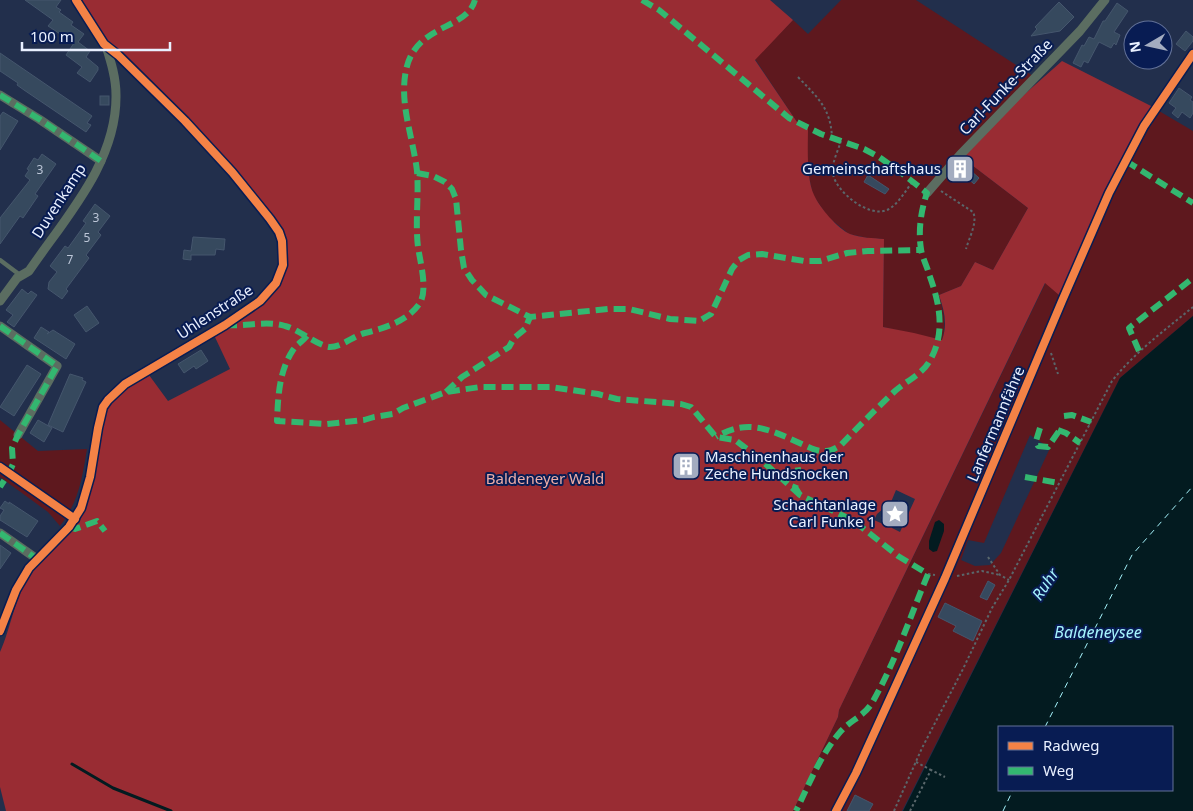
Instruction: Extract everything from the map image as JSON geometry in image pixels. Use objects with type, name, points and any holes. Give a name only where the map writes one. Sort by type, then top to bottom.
[{"type":"street","name":"Uhlenstraße","points":[[0,631],[21,580],[29,568],[69,527],[82,508],[90,477],[103,406],[125,384],[225,325],[260,301],[276,283],[283,265],[283,247],[279,232],[259,204],[185,121],[118,55],[106,46],[76,0]]},
{"type":"street","name":"Carl-Funke-Straße","points":[[930,189],[1080,31],[1105,0]]},
{"type":"street","name":"Duvenkamp","points":[[0,302],[18,276],[30,270],[81,196],[101,161],[110,137],[116,108],[114,76],[106,46]]},
{"type":"street","name":"Lanfermannfähre","points":[[836,811],[860,766],[945,578],[1109,193],[1144,126],[1193,54]]},
{"type":"street","points":[[0,95],[101,161]]},
{"type":"street","points":[[0,326],[57,366],[18,435]]},
{"type":"street","points":[[0,533],[37,559]]},
{"type":"lane","points":[[0,260],[18,276]]},
{"type":"path","points":[[798,76],[824,105],[832,125],[832,138]]},
{"type":"path","points":[[841,140],[832,168],[834,177],[847,195],[863,207],[873,211],[887,210],[893,206],[914,181]]},
{"type":"path","points":[[930,189],[975,214],[966,249]]},
{"type":"path","points":[[894,811],[992,608],[1009,580],[1112,381],[1139,351],[1193,307]]},
{"type":"path","points":[[1043,347],[1051,353],[1058,374]]},
{"type":"path","points":[[988,557],[1000,575]]},
{"type":"path","points":[[945,578],[982,572],[1000,575],[1009,580]]},
{"type":"path","points":[[916,762],[945,777]]},
{"type":"path","points":[[910,811],[931,770]]},
{"type":"shaded area","points":[[841,0],[916,0],[1033,76],[960,156],[1028,208],[993,270],[975,262],[961,286],[939,295],[944,323],[942,340],[883,327],[884,239],[849,234],[828,217],[813,195],[797,122],[755,59],[793,20],[808,34]]},
{"type":"shaded area","points":[[1159,111],[1193,131],[1193,316],[1120,378],[902,811],[793,811],[838,717],[839,710],[1046,282],[1064,300],[1111,193]],"holes":[[[1030,435],[1050,448],[1001,553],[990,565],[975,566],[961,560],[968,540],[984,543]]]},
{"type":"shaded area","points":[[0,420],[38,451],[87,449],[76,499],[60,526],[48,512],[0,477]]},
{"type":"green space","name":"Baldeneyer Wald","points":[[79,0],[770,0],[793,20],[755,60],[797,122],[808,127],[809,171],[811,188],[814,195],[829,217],[845,231],[867,238],[884,239],[883,327],[942,340],[945,323],[939,295],[961,286],[975,262],[993,270],[1028,208],[960,156],[992,123],[1062,61],[1155,108],[1108,193],[1059,295],[1045,283],[839,710],[838,717],[793,811],[6,811],[0,787],[0,652],[17,602],[30,574],[72,529],[84,511],[92,485],[101,428],[110,404],[123,391],[149,375],[168,401],[230,369],[214,335],[278,284],[284,240],[230,167],[185,115],[138,68],[108,44]],"holes":[[[896,490],[915,499],[900,532],[892,528],[892,522],[888,520],[883,524],[874,520],[877,514],[891,502]]]},
{"type":"water","name":"Baldeneysee","points":[[1193,316],[1193,811],[903,811],[1120,378]]},
{"type":"water","points":[[939,520],[944,524],[944,531],[937,551],[933,552],[929,549],[929,541],[935,522]]},
{"type":"building","points":[[25,0],[61,0],[56,7],[61,10],[59,12],[73,22],[71,25],[84,34],[78,42],[90,51],[86,57],[98,67],[90,82],[77,73],[82,67],[66,55],[74,43],[48,26],[53,20]]},
{"type":"building","points":[[1059,2],[1074,17],[1060,31],[1031,36],[1037,29],[1035,27]]},
{"type":"building","points":[[1117,3],[1128,11],[1114,32],[1120,35],[1116,45],[1114,43],[1111,48],[1099,42],[1088,63],[1084,61],[1081,67],[1073,63],[1082,45],[1084,46],[1089,37],[1094,39],[1103,21],[1105,21]]},
{"type":"building","points":[[1186,31],[1193,37],[1193,41],[1185,51],[1176,44]]},
{"type":"building","points":[[0,53],[92,116],[87,123],[91,125],[86,132],[24,90],[17,85],[18,83],[0,71]]},
{"type":"building","points":[[1179,88],[1192,97],[1190,100],[1193,102],[1193,113],[1190,118],[1182,112],[1178,118],[1172,113],[1176,108],[1169,103]]},
{"type":"building","points":[[100,96],[109,96],[109,105],[100,105]]},
{"type":"building","points":[[3,112],[18,121],[0,150],[0,116]]},
{"type":"building","points":[[42,154],[56,164],[35,194],[38,196],[23,218],[20,216],[0,244],[0,218],[30,180],[25,176],[34,158],[38,160]]},
{"type":"building","points":[[962,163],[979,178],[974,184],[964,175],[960,178],[953,172]]},
{"type":"building","points":[[868,175],[889,189],[885,194],[864,182]]},
{"type":"building","points":[[95,204],[110,216],[98,232],[101,235],[86,255],[89,258],[66,289],[68,291],[62,299],[48,289],[49,282],[57,272],[50,266],[65,246],[68,248],[86,223],[83,221]]},
{"type":"building","points":[[193,237],[225,239],[224,250],[216,249],[215,255],[191,255],[191,260],[183,259],[184,250],[191,251]]},
{"type":"building","points":[[22,289],[28,294],[31,291],[37,295],[14,327],[7,322],[13,315],[6,310]]},
{"type":"building","points":[[87,306],[99,323],[86,332],[74,315]]},
{"type":"building","points":[[41,327],[49,332],[47,334],[53,330],[75,344],[66,359],[34,338]]},
{"type":"building","points":[[201,350],[208,361],[196,369],[194,366],[184,373],[178,364]]},
{"type":"building","points":[[27,365],[41,374],[14,416],[0,407]]},
{"type":"building","points":[[70,374],[83,378],[82,380],[86,382],[63,432],[48,425]]},
{"type":"building","points":[[38,420],[52,428],[44,442],[30,433]]},
{"type":"building","name":"Maschinenhaus der Zeche Hundsnocken","points":[[689,457],[695,465],[682,474],[677,466]]},
{"type":"building","points":[[899,500],[899,527],[881,518]]},
{"type":"building","points":[[5,501],[38,521],[27,537],[0,520],[4,510],[0,508]]},
{"type":"building","points":[[0,545],[11,553],[0,569]]},
{"type":"building","points":[[988,581],[995,585],[987,600],[980,597]]},
{"type":"building","points":[[945,603],[982,621],[973,641],[953,631],[956,626],[938,617]]},
{"type":"building","points":[[855,795],[873,804],[869,811],[847,811]]},
{"type":"waterway","points":[[72,764],[113,788],[171,811]]},
{"type":"ferry route","points":[[1046,726],[1132,555],[1193,486]]},
{"type":"ferry route","points":[[1003,811],[1013,791]]},
{"type":"marked path","points":[[225,325],[278,324],[325,346],[334,347],[361,334],[396,323],[409,315],[420,303],[423,283],[417,238],[417,171],[405,108],[404,83],[406,70],[411,55],[420,44],[430,35],[462,17],[470,10],[475,0]]},
{"type":"marked path","points":[[642,0],[659,10],[789,118],[821,134],[864,149],[879,157],[927,193],[923,206],[920,242],[922,255],[936,296],[939,330],[938,341],[926,366],[895,391],[841,445],[832,450],[817,450],[760,428],[739,428],[716,437]]},
{"type":"marked path","points":[[0,95],[101,161]]},
{"type":"marked path","points":[[1126,161],[1193,203]]},
{"type":"marked path","points":[[417,173],[433,176],[445,182],[452,189],[456,199],[464,268],[472,280],[486,295],[530,317],[608,309],[629,309],[670,319],[699,321],[711,314],[732,269],[739,260],[748,255],[762,254],[804,261],[820,261],[847,253],[921,250]]},
{"type":"marked path","points":[[1139,351],[1129,328],[1193,278]]},
{"type":"marked path","points":[[446,392],[462,377],[509,347],[514,338],[525,329],[530,317]]},
{"type":"marked path","points":[[0,326],[57,366],[18,435],[12,448],[13,464],[0,487]]},
{"type":"marked path","points":[[307,336],[296,346],[288,358],[282,375],[277,421],[327,424],[364,420],[393,414],[403,408],[446,392],[480,387],[551,387],[598,394],[617,399],[681,404],[691,407],[716,437],[735,440],[760,459],[800,495],[854,521],[898,556],[928,574],[895,656],[872,703],[841,731],[827,749],[796,811]]},
{"type":"marked path","points":[[1064,416],[1072,415],[1091,422]]},
{"type":"marked path","points":[[1040,428],[1036,441],[1038,446],[1048,447],[1059,431]]},
{"type":"marked path","points":[[1058,430],[1080,443]]},
{"type":"marked path","points":[[800,495],[795,487],[799,478],[797,461],[816,450]]},
{"type":"marked path","points":[[1025,477],[1059,483]]},
{"type":"marked path","points":[[69,527],[75,529],[97,521],[105,531]]},
{"type":"marked path","points":[[0,533],[37,559]]},
{"type":"cycle path","points":[[0,631],[16,590],[29,568],[69,527],[81,508],[90,477],[103,407],[108,400],[125,384],[225,325],[260,301],[276,283],[283,265],[282,241],[279,232],[270,219],[232,172],[185,121],[118,55],[104,44],[76,0]]},
{"type":"cycle path","points":[[836,811],[856,773],[945,578],[1109,193],[1144,126],[1193,54]]},
{"type":"cycle path","points":[[0,467],[75,519]]},
{"type":"place","name":"Gemeinschaftshaus","points":[[960,169]]},
{"type":"place","name":"Maschinenhaus der Zeche Hundsnocken","points":[[686,466]]},
{"type":"place","name":"Schachtanlage Carl Funke 1","points":[[895,514]]},
{"type":"water label","name":"Ruhr","points":[[1045,584]]}]
